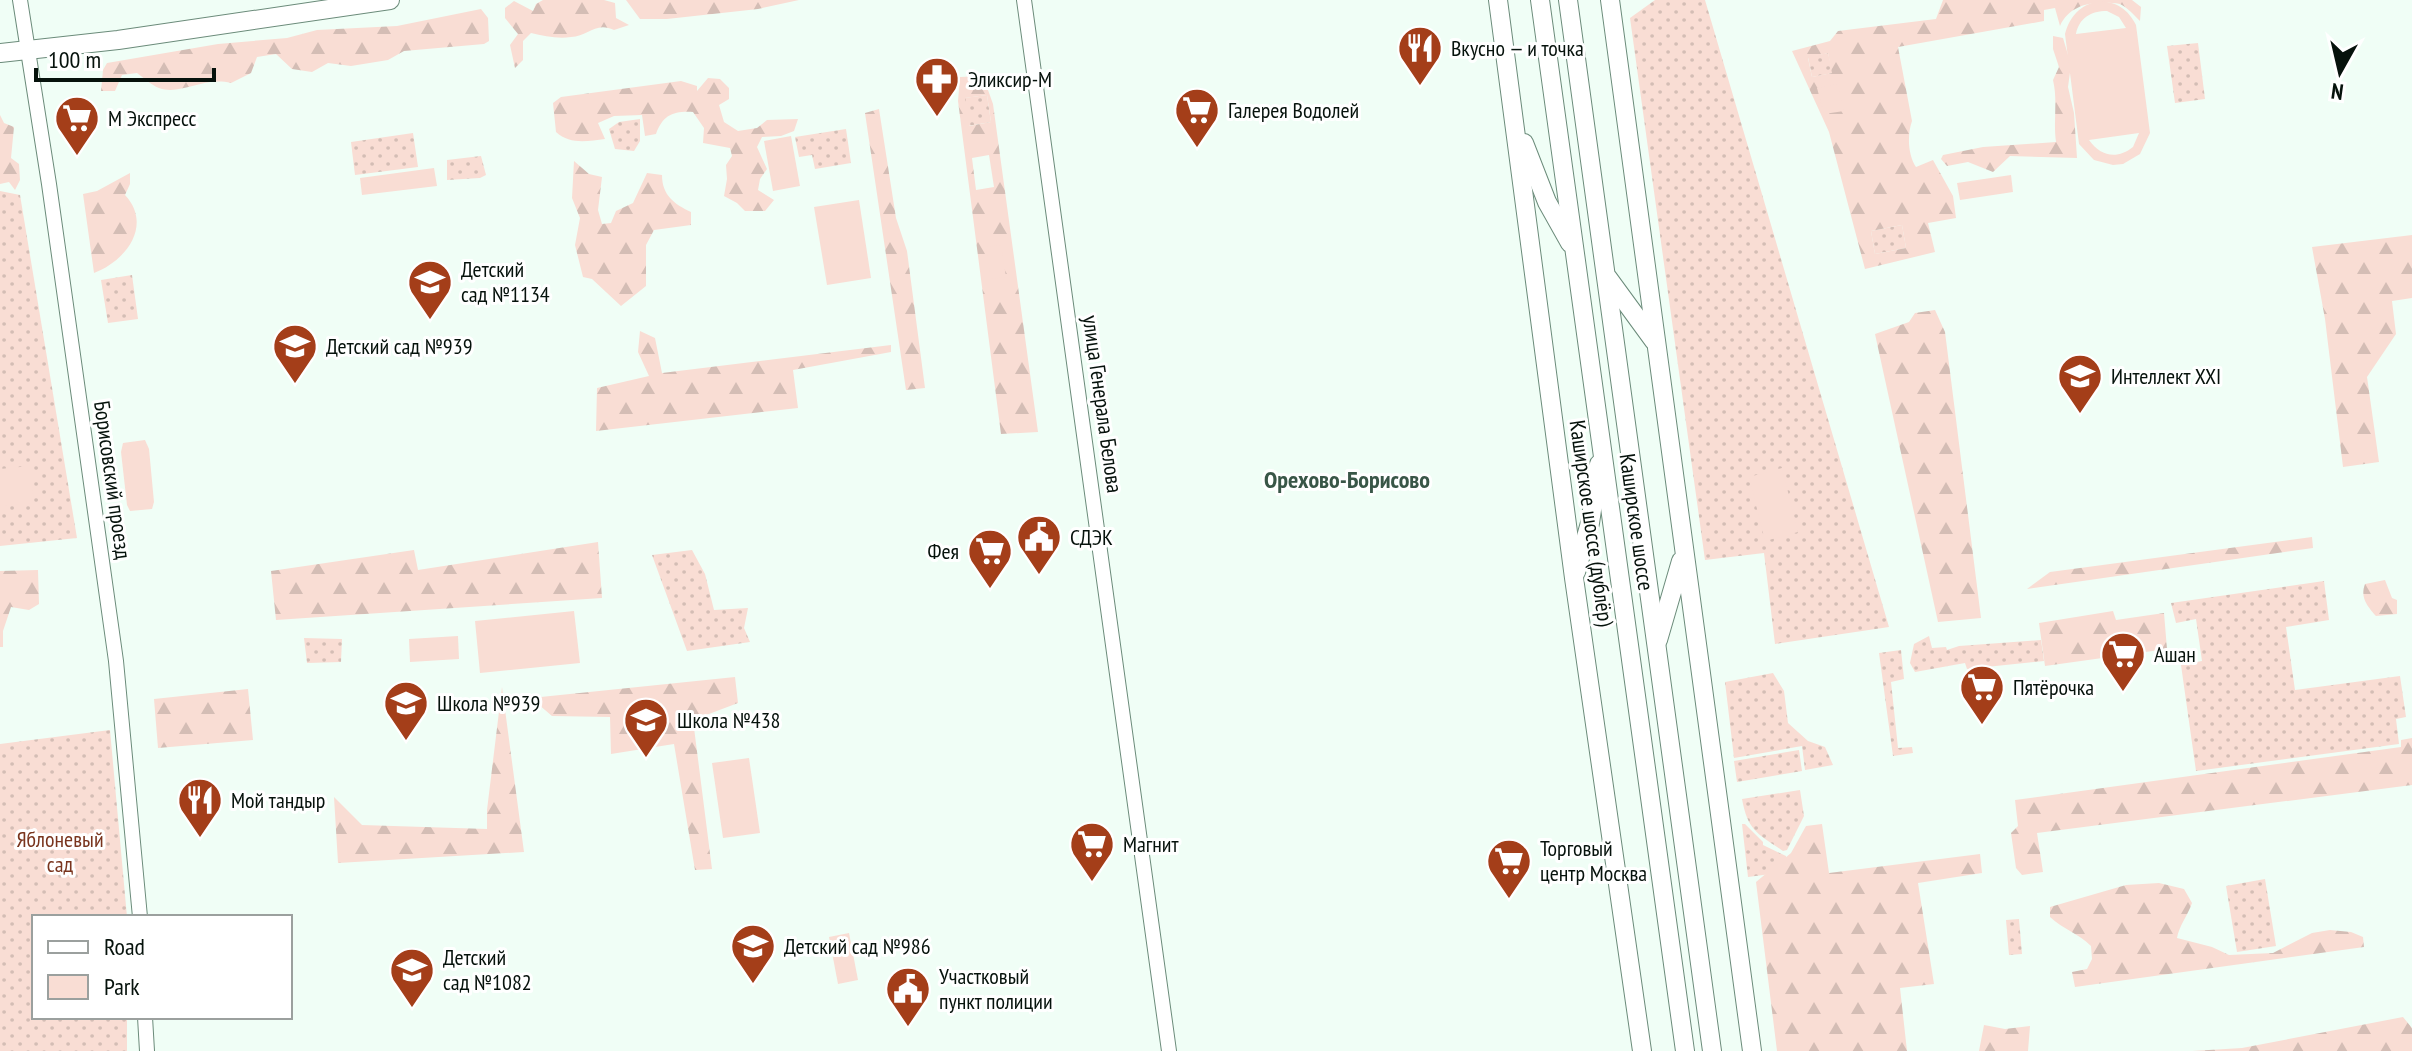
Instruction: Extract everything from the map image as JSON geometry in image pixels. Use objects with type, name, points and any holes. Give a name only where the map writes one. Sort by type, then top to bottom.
[{"type":"main road","points":[[0,53],[390,0]]},
{"type":"main road","name":"Каширское шоссе (дублёр)","points":[[1498,0],[1574,578],[1642,1051]]},
{"type":"main road","name":"Каширское шоссе","points":[[1540,0],[1685,1051]]},
{"type":"main road","name":"Каширское шоссе","points":[[1568,0],[1712,1051]]},
{"type":"main road","points":[[1610,0],[1752,1051]]},
{"type":"main road","points":[[1513,114],[1547,202],[1576,254]]},
{"type":"main road","points":[[1605,275],[1656,343]]},
{"type":"main road","points":[[1574,578],[1590,523],[1602,444]]},
{"type":"main road","points":[[1656,649],[1679,575],[1684,547]]},
{"type":"street","name":"Борисовский проезд","points":[[20,0],[116,661],[140,915]]},
{"type":"street","name":"улица Генерала Белова","points":[[1024,0],[1169,1051]]},
{"type":"street","points":[[145,1019],[147,1051]]},
{"type":"green space","points":[[543,0],[604,0],[615,3],[616,18],[629,25],[614,30],[597,28],[566,38],[531,33],[523,41],[523,60],[515,68],[510,45],[518,34],[505,18],[505,8],[514,1],[533,11],[536,4]]},
{"type":"green space","points":[[626,0],[799,0],[758,9],[640,19]]},
{"type":"green space","points":[[1655,0],[1705,0],[1889,627],[1775,644],[1764,553],[1705,560],[1630,18]]},
{"type":"green space","points":[[1943,0],[2132,0],[2141,7],[2140,21],[2120,4],[2094,3],[2070,12],[2060,26],[2055,8],[2044,10],[2044,21],[1898,47],[1912,121],[1909,139],[1911,157],[1916,167],[1933,160],[1953,196],[1956,218],[1928,223],[1935,252],[1865,269],[1829,132],[1792,51],[1830,41],[1838,31],[1936,19]],"holes":[[[1828,53],[1832,73],[1812,77],[1808,58]],[[1902,225],[1906,248],[1875,254],[1871,231]]]},
{"type":"green space","points":[[2099,1],[2117,5],[2136,25],[2150,133],[2140,154],[2123,164],[2094,160],[2079,144],[2065,34],[2077,12]],"holes":[[[2107,11],[2119,17],[2126,28],[2076,34],[2087,16]],[[2139,133],[2133,147],[2115,155],[2098,150],[2089,140]]]},
{"type":"green space","points":[[481,9],[488,18],[489,41],[484,44],[404,51],[388,60],[351,66],[328,63],[312,72],[292,69],[276,54],[257,57],[251,73],[231,83],[211,82],[167,90],[156,87],[137,73],[122,75],[115,91],[101,91],[103,70],[107,63],[218,44],[287,38],[317,30],[397,26]]},
{"type":"green space","points":[[2053,36],[2063,38],[2071,65],[2068,87],[2074,113],[2077,158],[2010,156],[1993,172],[1968,162],[1947,166],[1941,159],[1943,155],[1983,147],[2056,142],[2053,80],[2059,67],[2053,49]]},
{"type":"green space","points":[[2198,43],[2205,99],[2175,103],[2167,46]]},
{"type":"green space","points":[[1828,53],[1833,73],[1812,77],[1808,57]]},
{"type":"green space","points":[[983,76],[993,104],[1038,432],[1001,434],[958,101],[960,77]],"holes":[[[987,95],[991,122],[969,126],[965,98]],[[989,155],[994,187],[976,190],[972,158]]]},
{"type":"green space","points":[[708,78],[720,79],[729,88],[729,99],[719,105],[724,122],[738,131],[757,128],[767,120],[798,119],[794,131],[781,136],[762,137],[757,147],[767,169],[760,179],[758,190],[774,200],[765,211],[745,211],[724,196],[726,165],[732,156],[730,148],[703,143],[704,128],[693,112],[670,116],[662,122],[656,134],[645,136],[642,115],[614,116],[598,123],[605,139],[573,140],[556,132],[553,103],[561,97],[681,81],[697,86],[697,91]]},
{"type":"green space","points":[[1838,84],[1844,111],[1824,114],[1817,88]]},
{"type":"green space","points":[[987,95],[991,122],[968,126],[964,98]]},
{"type":"green space","points":[[879,109],[896,218],[907,251],[925,388],[906,390],[865,113]]},
{"type":"green space","points":[[0,115],[4,123],[14,127],[11,158],[19,164],[20,180],[15,190],[9,182],[0,184]]},
{"type":"green space","points":[[640,119],[640,141],[634,151],[615,149],[609,129],[619,122]]},
{"type":"green space","points":[[846,129],[851,163],[815,169],[812,155],[799,157],[795,137]]},
{"type":"green space","points":[[413,133],[418,167],[355,175],[351,142]]},
{"type":"green space","points":[[791,136],[800,186],[773,191],[764,141]]},
{"type":"green space","points":[[481,156],[486,175],[447,180],[447,160]]},
{"type":"green space","points":[[574,161],[589,174],[602,177],[598,210],[602,224],[611,223],[616,211],[633,203],[647,173],[662,175],[670,198],[691,212],[691,225],[654,230],[646,245],[646,286],[621,306],[592,279],[583,277],[575,245],[580,218],[572,198]]},
{"type":"green space","points":[[434,168],[437,186],[362,195],[360,178]]},
{"type":"green space","points":[[130,173],[130,184],[125,195],[133,206],[136,230],[125,251],[94,273],[83,194],[97,191]]},
{"type":"green space","points":[[2011,175],[2013,192],[1960,200],[1957,183]]},
{"type":"green space","points":[[0,191],[20,195],[77,538],[0,546]]},
{"type":"green space","points":[[859,200],[871,278],[827,285],[814,207]]},
{"type":"green space","points":[[1902,225],[1906,248],[1875,254],[1871,231]]},
{"type":"green space","points":[[2412,235],[2412,298],[2392,301],[2396,334],[2367,377],[2379,462],[2343,467],[2325,319],[2312,247]]},
{"type":"green space","points":[[1001,245],[1006,277],[991,279],[986,247]]},
{"type":"green space","points":[[132,275],[138,319],[108,323],[101,280]]},
{"type":"green space","points":[[1935,310],[1945,332],[1981,618],[1938,622],[1875,334],[1909,322],[1915,313]]},
{"type":"green space","points":[[640,331],[655,338],[662,373],[891,345],[891,352],[793,370],[798,408],[596,431],[597,388],[649,376],[638,352]]},
{"type":"green space","points":[[145,440],[149,449],[154,502],[152,509],[130,511],[121,452],[123,443]]},
{"type":"green space","points":[[30,466],[34,503],[0,506],[0,469]]},
{"type":"green space","points":[[1782,468],[1798,532],[1765,541],[1749,477]]},
{"type":"green space","points":[[2312,537],[2313,548],[2027,589],[2050,572]]},
{"type":"green space","points":[[598,542],[602,598],[276,620],[271,571],[414,550],[418,570]]},
{"type":"green space","points":[[692,550],[705,574],[714,610],[748,608],[744,628],[750,642],[687,651],[652,555]]},
{"type":"green space","points":[[38,570],[39,604],[29,610],[11,607],[3,631],[3,647],[0,647],[0,571]]},
{"type":"green space","points":[[2385,580],[2392,598],[2397,600],[2397,614],[2376,616],[2365,601],[2365,584]]},
{"type":"green space","points":[[2324,581],[2329,620],[2286,627],[2295,690],[2400,676],[2406,717],[2396,719],[2399,744],[2196,771],[2181,665],[2202,661],[2196,619],[2176,623],[2171,603]]},
{"type":"green space","points":[[574,611],[580,663],[480,673],[475,621]]},
{"type":"green space","points":[[2113,611],[2116,620],[2164,613],[2167,649],[2045,666],[2039,623]]},
{"type":"green space","points":[[458,636],[459,659],[410,662],[409,639]]},
{"type":"green space","points":[[1929,636],[1932,648],[1946,647],[1947,650],[1959,646],[2041,640],[2044,661],[1967,669],[1965,663],[1915,672],[1910,663],[1914,644]]},
{"type":"green space","points":[[304,638],[342,639],[341,662],[307,663]]},
{"type":"green space","points":[[1901,650],[1904,679],[1891,682],[1898,748],[1912,747],[1913,753],[1893,756],[1879,653]]},
{"type":"green space","points":[[1773,673],[1784,691],[1788,723],[1808,741],[1825,747],[1833,765],[1805,770],[1802,746],[1734,758],[1725,682]]},
{"type":"green space","points":[[735,677],[738,703],[693,720],[712,869],[695,870],[674,744],[611,754],[610,717],[552,716],[531,698]]},
{"type":"green space","points":[[502,687],[524,852],[338,863],[334,797],[362,825],[487,829]]},
{"type":"green space","points":[[248,689],[253,740],[158,748],[154,699]]},
{"type":"green space","name":"Яблоневый сад","points":[[110,730],[127,915],[32,915],[32,1019],[127,1019],[127,1051],[0,1051],[0,744]]},
{"type":"green space","points":[[2412,738],[2412,785],[2037,833],[2043,872],[2022,875],[2016,868],[2011,833],[2018,826],[2015,800],[2401,747],[2401,740]]},
{"type":"green space","points":[[1799,750],[1802,771],[1737,782],[1734,761]]},
{"type":"green space","points":[[749,758],[760,833],[723,838],[712,763]]},
{"type":"green space","points":[[1800,790],[1804,816],[1787,850],[1783,851],[1751,825],[1742,799]]},
{"type":"green space","points":[[1742,824],[1763,845],[1786,856],[1786,872],[1748,877]]},
{"type":"green space","points":[[1822,824],[1829,873],[1980,854],[1982,873],[1918,883],[1934,984],[1900,988],[1907,1051],[1777,1051],[1756,882],[1791,853],[1806,826]]},
{"type":"green space","points":[[2265,879],[2276,946],[2237,952],[2226,886]]},
{"type":"green space","points":[[2159,883],[2184,889],[2192,903],[2177,938],[2229,955],[2273,953],[2312,933],[2330,930],[2351,932],[2363,937],[2364,947],[2075,987],[2072,972],[2087,969],[2092,959],[2091,946],[2050,917],[2050,907],[2126,885]]},
{"type":"green space","points":[[2019,919],[2022,954],[2009,955],[2006,920]]},
{"type":"green space","points":[[849,933],[858,980],[838,984],[829,937]]},
{"type":"green space","points":[[2403,1017],[2412,1028],[2412,1051],[2192,1051],[2242,1048]]},
{"type":"green space","points":[[1984,1025],[2005,1029],[2030,1026],[2028,1051],[1979,1051]]},
{"type":"place","name":"Вкусно — и точка","points":[[1420,87]]},
{"type":"place","name":"Эликсир-М","points":[[937,118]]},
{"type":"place","name":"Галерея Водолей","points":[[1197,149]]},
{"type":"place","name":"М Экспресс","points":[[77,157]]},
{"type":"place","name":"Детский сад №1134","points":[[430,321]]},
{"type":"place","name":"Детский сад №939","points":[[295,385]]},
{"type":"place","name":"Интеллект XXI","points":[[2080,415]]},
{"type":"place","name":"СДЭК","points":[[1039,576]]},
{"type":"place","name":"Фея","points":[[990,590]]},
{"type":"place","name":"Ашан","points":[[2123,693]]},
{"type":"place","name":"Пятёрочка","points":[[1982,726]]},
{"type":"place","name":"Школа №939","points":[[406,742]]},
{"type":"place","name":"Школа №438","points":[[646,759]]},
{"type":"place","name":"Мой тандыр","points":[[200,839]]},
{"type":"place","name":"Магнит","points":[[1092,883]]},
{"type":"place","name":"Торговый центр Москва","points":[[1509,900]]},
{"type":"place","name":"Детский сад №986","points":[[753,985]]},
{"type":"place","name":"Детский сад №1082","points":[[412,1009]]},
{"type":"place","name":"Участковый пункт полиции","points":[[908,1028]]},
{"type":"district","name":"Орехово-Борисово","points":[[1347,479]]}]
